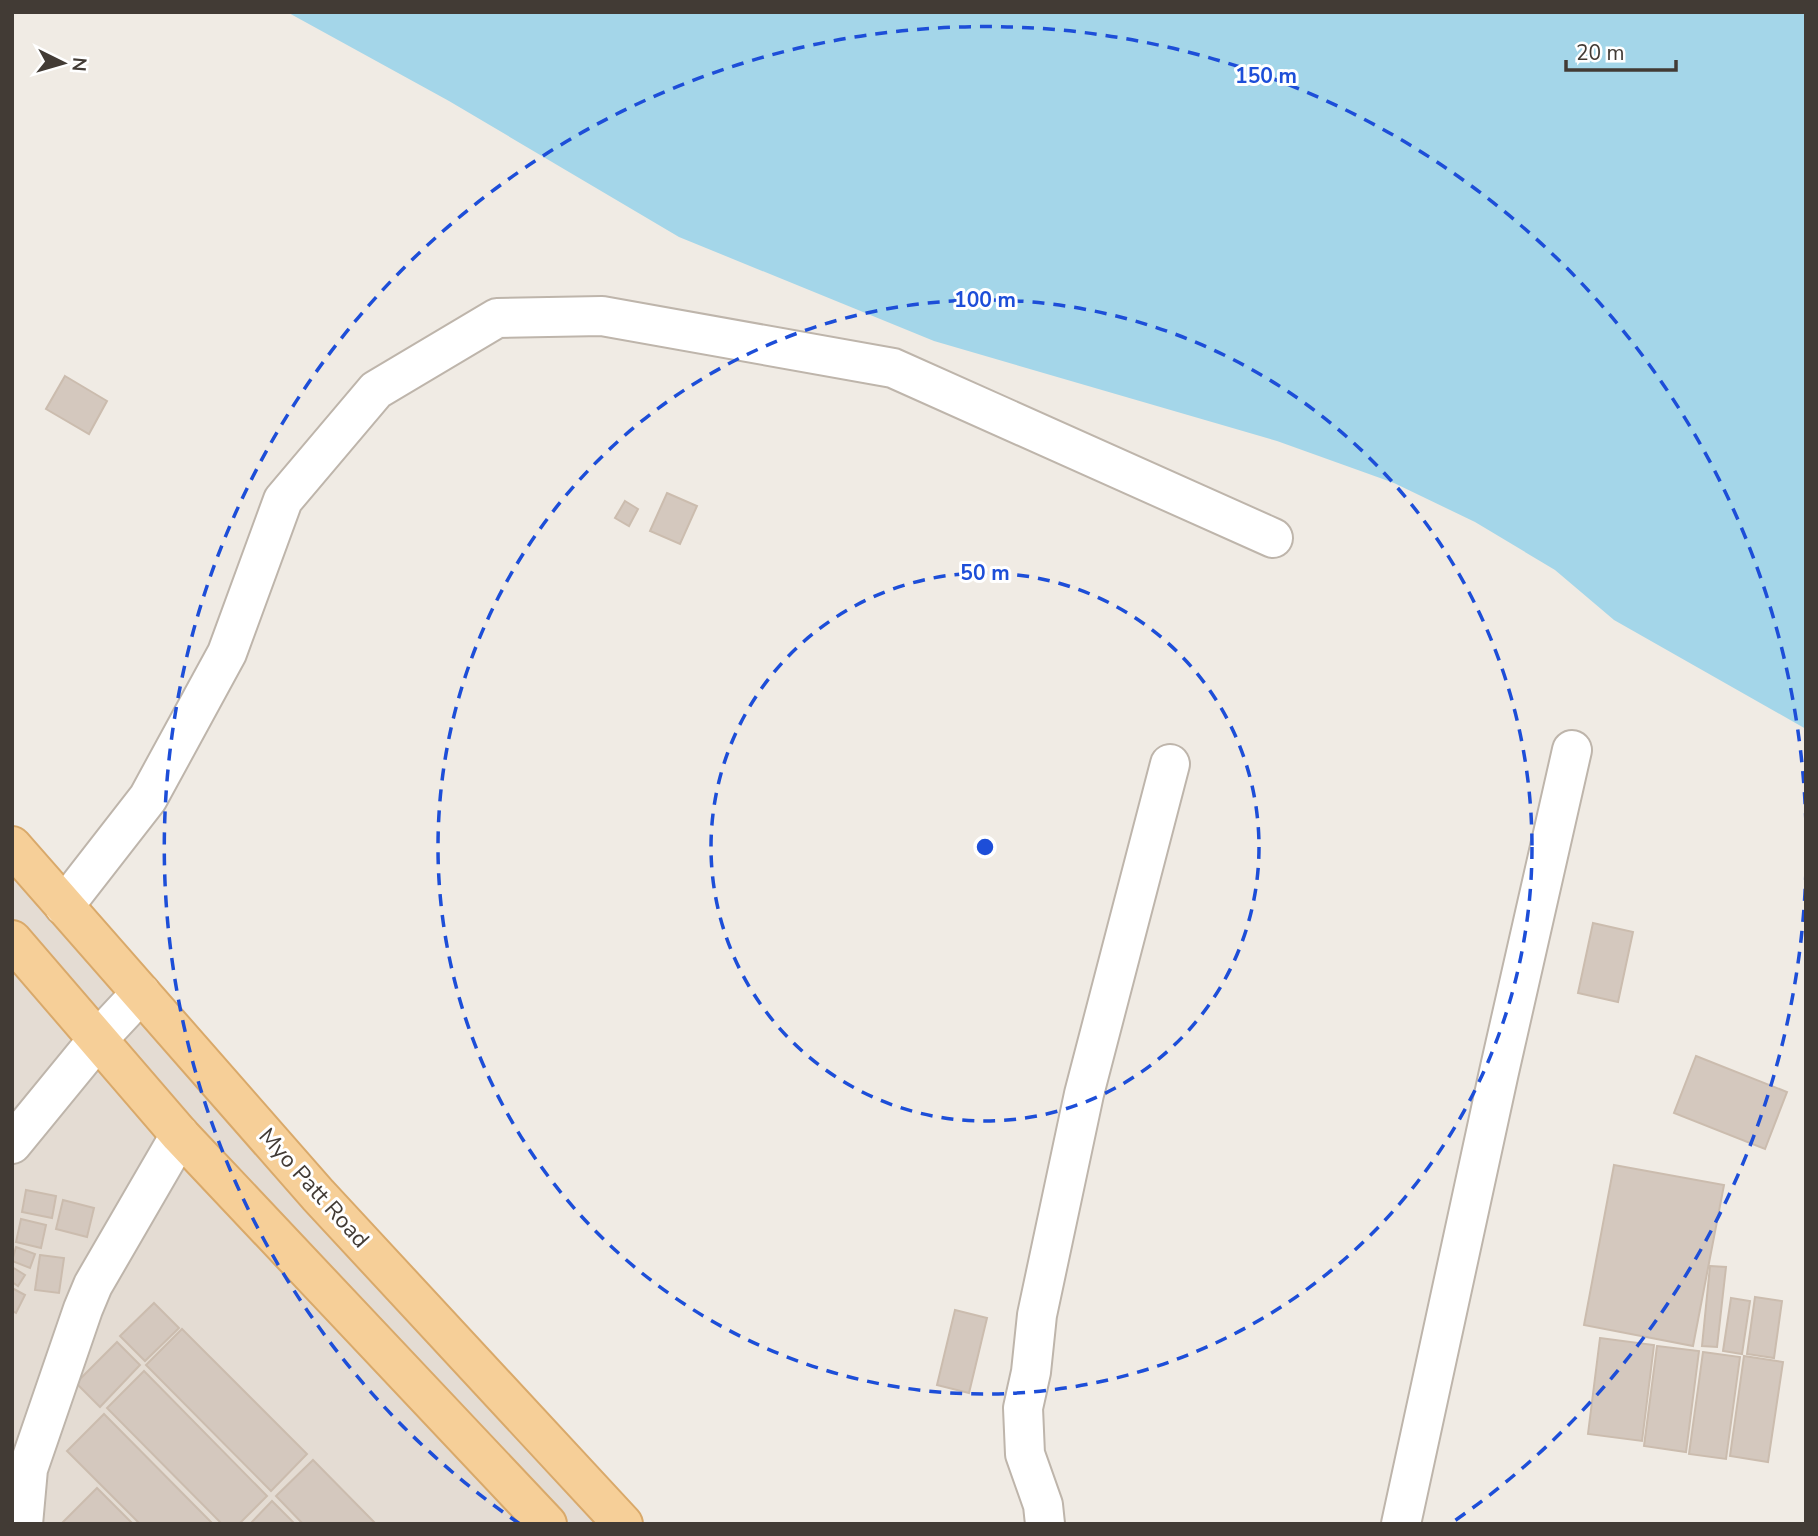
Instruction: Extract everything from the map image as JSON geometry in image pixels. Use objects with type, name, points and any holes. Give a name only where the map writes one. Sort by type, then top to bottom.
[{"type":"main road","name":"Myo Patt Road","points":[[12,846],[318,1195],[623,1524]]},
{"type":"main road","points":[[12,940],[180,1135],[547,1524]]},
{"type":"main road","points":[[274,1234],[318,1195]]},
{"type":"street","points":[[64,906],[148,798],[227,653],[283,500],[376,390],[497,318],[602,316],[894,368],[1273,538]]},
{"type":"street","points":[[1401,1524],[1572,750]]},
{"type":"street","points":[[1045,1524],[1043,1505],[1025,1454],[1023,1408],[1031,1373],[1037,1315],[1083,1094],[1170,764]]},
{"type":"street","points":[[12,1144],[25,1109],[98,1039],[141,993]]},
{"type":"street","points":[[23,1524],[28,1469],[83,1309],[93,1285],[180,1135]]},
{"type":"shaded area","points":[[12,872],[630,1524],[12,1524]]},
{"type":"water","points":[[287,12],[1806,12],[1806,729],[1614,620],[1555,570],[1475,522],[1394,483],[1277,441],[934,341],[679,237],[449,101]]},
{"type":"building","points":[[65,376],[107,401],[89,434],[46,409]]},
{"type":"building","points":[[667,493],[697,506],[680,544],[650,531]]},
{"type":"building","points":[[625,501],[638,509],[629,526],[615,518]]},
{"type":"building","points":[[1593,923],[1633,932],[1618,1002],[1578,993]]},
{"type":"building","points":[[1696,1056],[1787,1092],[1765,1149],[1674,1113]]},
{"type":"building","points":[[1614,1165],[1724,1185],[1693,1346],[1584,1325]]},
{"type":"building","points":[[26,1190],[56,1196],[52,1218],[22,1212]]},
{"type":"building","points":[[63,1200],[94,1208],[87,1237],[56,1229]]},
{"type":"building","points":[[21,1219],[46,1225],[41,1248],[16,1242]]},
{"type":"building","points":[[16,1247],[35,1254],[30,1268],[12,1261]]},
{"type":"building","points":[[40,1255],[64,1258],[59,1293],[35,1290]]},
{"type":"building","points":[[1710,1266],[1726,1267],[1717,1347],[1702,1346]]},
{"type":"building","points":[[12,1267],[25,1275],[18,1286],[12,1282]]},
{"type":"building","points":[[12,1288],[25,1295],[16,1313],[12,1311]]},
{"type":"building","points":[[1755,1297],[1782,1301],[1774,1358],[1747,1354]]},
{"type":"building","points":[[1731,1298],[1750,1301],[1742,1354],[1723,1351]]},
{"type":"building","points":[[154,1303],[179,1328],[145,1361],[120,1336]]},
{"type":"building","points":[[955,1310],[987,1318],[969,1393],[937,1385]]},
{"type":"building","points":[[182,1329],[307,1454],[271,1491],[146,1365]]},
{"type":"building","points":[[1600,1338],[1654,1345],[1642,1441],[1588,1434]]},
{"type":"building","points":[[117,1342],[140,1365],[100,1407],[76,1383]]},
{"type":"building","points":[[1657,1346],[1699,1351],[1686,1452],[1644,1446]]},
{"type":"building","points":[[1703,1352],[1740,1357],[1726,1459],[1689,1454]]},
{"type":"building","points":[[1744,1356],[1783,1362],[1768,1462],[1730,1456]]},
{"type":"building","points":[[144,1371],[267,1496],[239,1524],[222,1524],[107,1408]]},
{"type":"building","points":[[104,1414],[213,1524],[140,1524],[67,1451]]},
{"type":"building","points":[[313,1460],[376,1524],[303,1524],[276,1496]]},
{"type":"building","points":[[97,1488],[133,1524],[61,1524]]},
{"type":"building","points":[[272,1501],[295,1524],[250,1524]]}]
